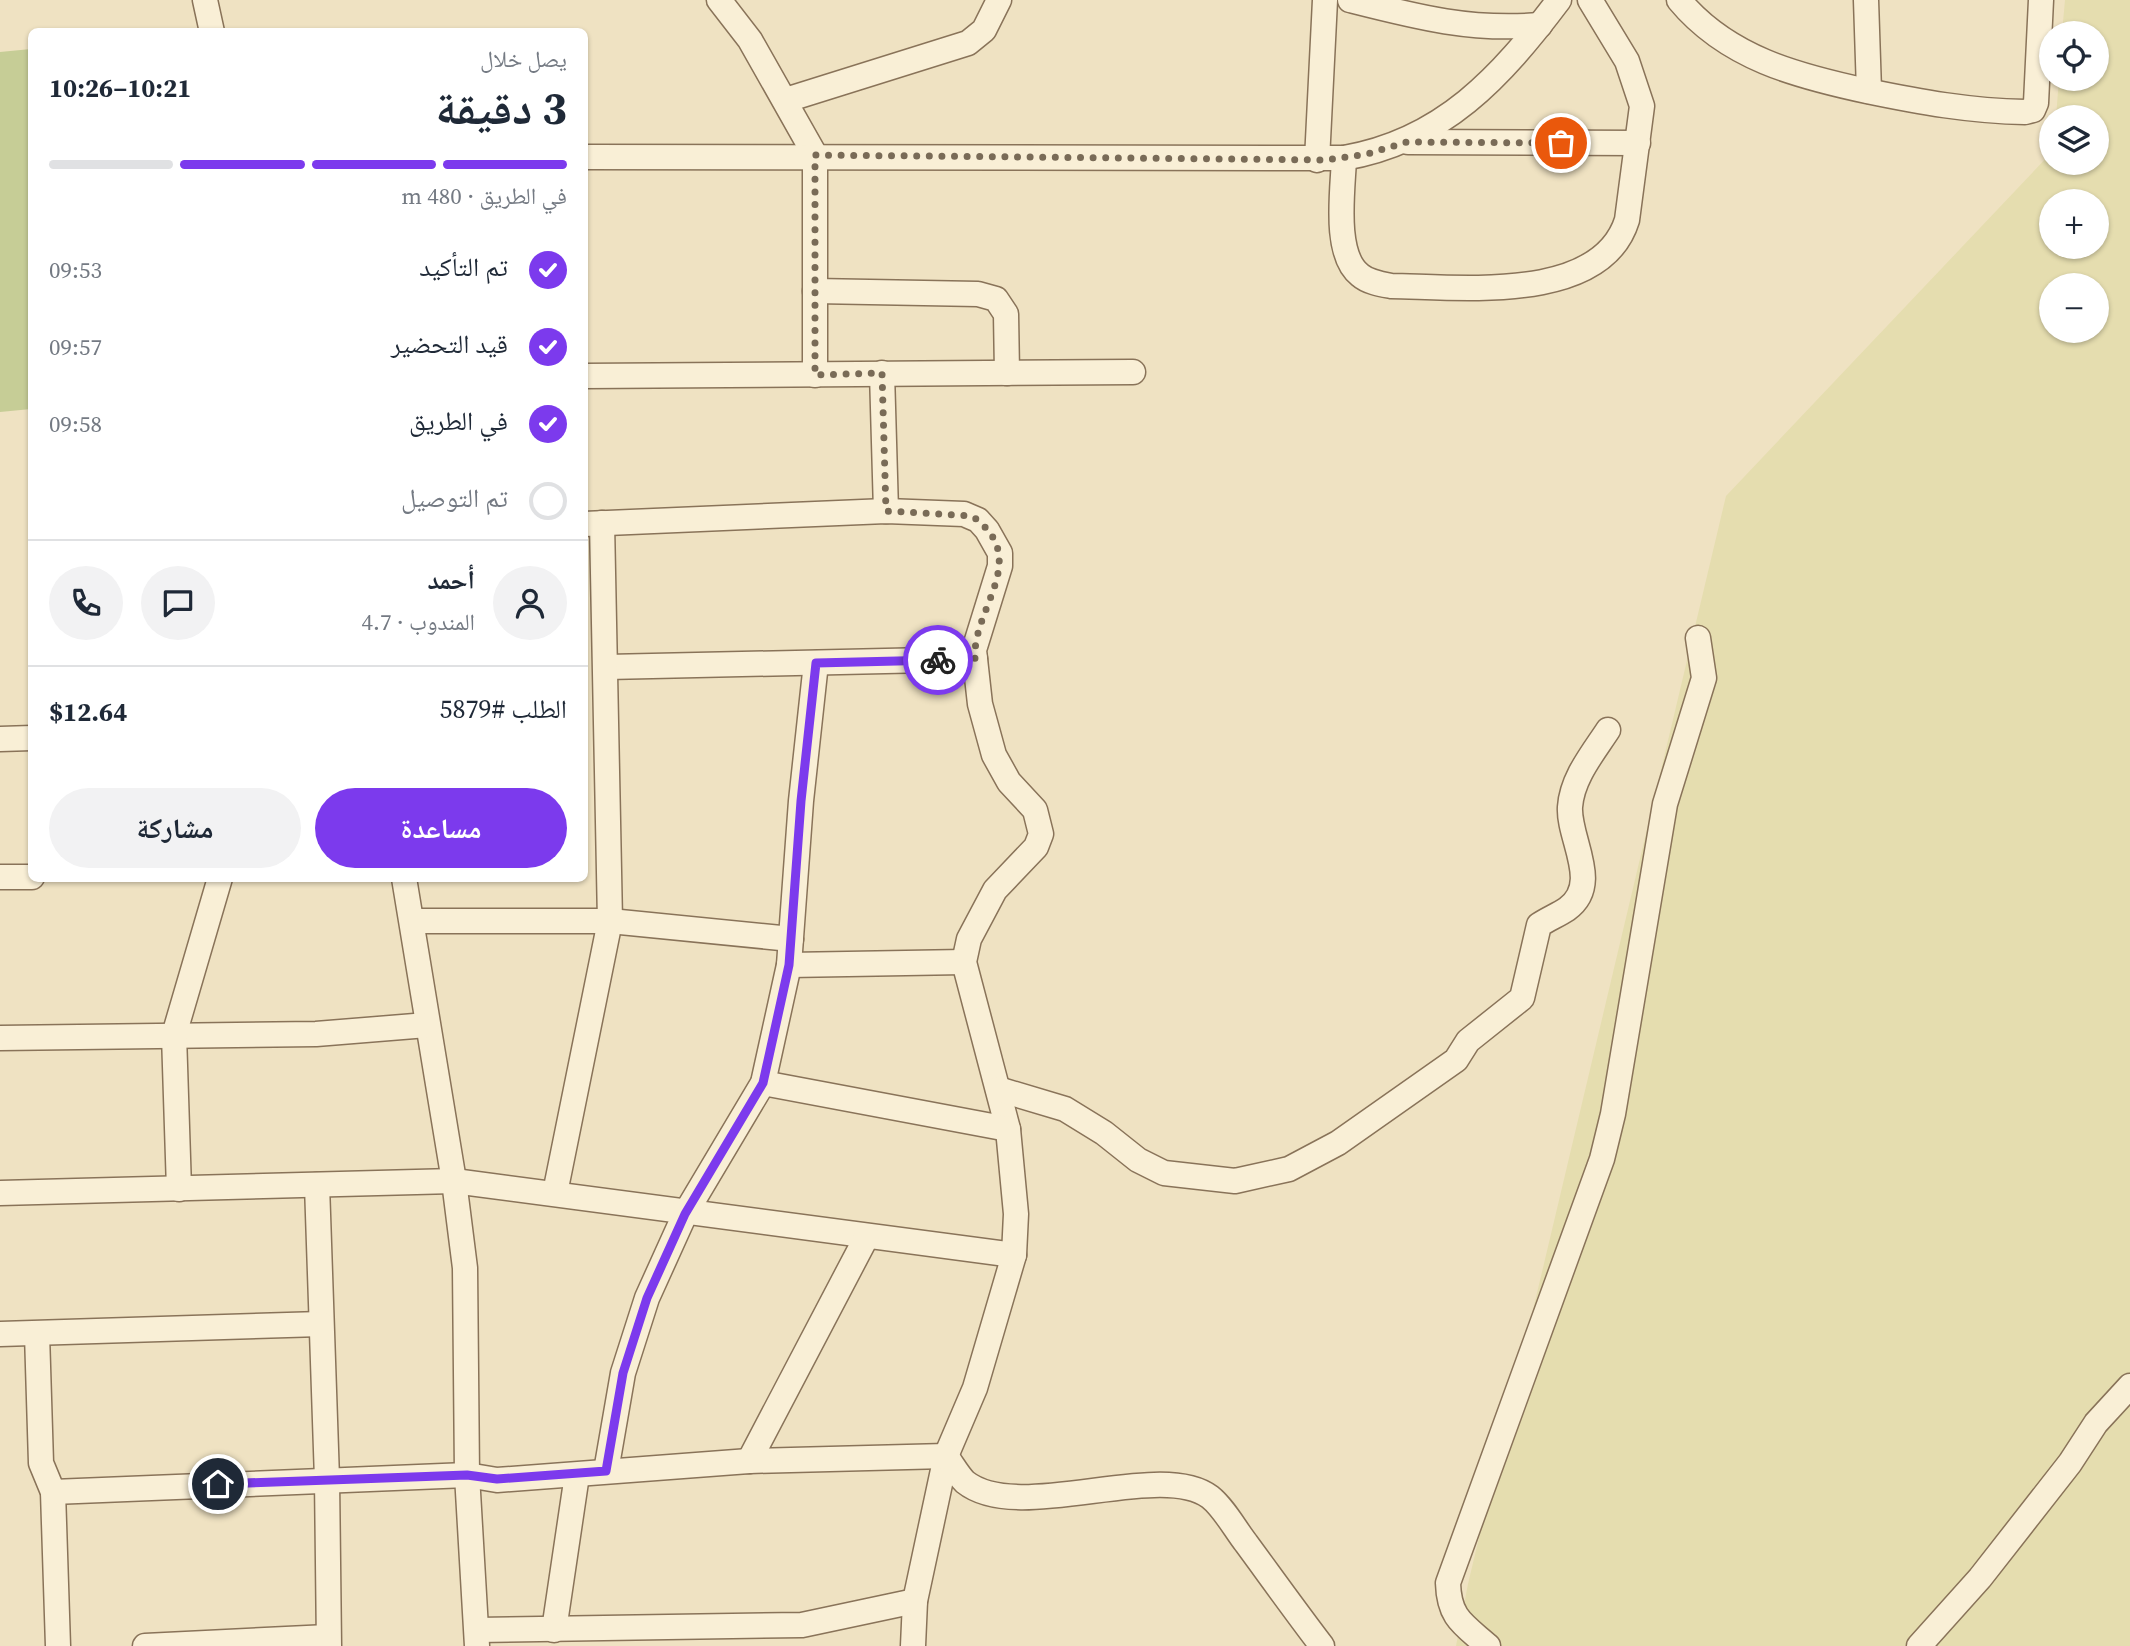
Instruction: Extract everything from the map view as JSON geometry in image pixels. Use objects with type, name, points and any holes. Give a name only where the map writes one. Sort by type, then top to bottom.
[{"type":"street","points":[[205,0],[211,28]]},
{"type":"street","points":[[719,0],[750,40],[815,155],[815,375]]},
{"type":"street","points":[[786,100],[968,43],[984,30],[999,0]]},
{"type":"street","points":[[1317,160],[1325,0]]},
{"type":"street","points":[[1350,0],[1446,23],[1508,28],[1540,25]]},
{"type":"street","points":[[1407,142],[1457,110],[1540,25],[1559,0]]},
{"type":"street","points":[[1344,158],[1343,239],[1352,265],[1359,275],[1391,286],[1523,287],[1574,272],[1613,247],[1627,220],[1642,106],[1639,90],[1627,61],[1590,0]]},
{"type":"street","points":[[1679,0],[1724,40],[1770,66],[1819,82],[1949,108],[2033,110],[2041,0]]},
{"type":"street","points":[[1866,0],[1869,91]]},
{"type":"street","points":[[588,157],[815,155],[1317,160],[1344,158],[1407,142],[1638,143]]},
{"type":"street","points":[[815,291],[978,294],[996,299],[1006,314],[1007,373]]},
{"type":"street","points":[[588,376],[1133,372]]},
{"type":"street","points":[[882,373],[886,511]]},
{"type":"street","points":[[555,1193],[611,921],[607,667],[593,524],[886,511],[964,514],[978,520],[1000,553],[998,582],[978,632],[975,659],[980,704],[993,755],[1009,782],[1035,810],[1041,834],[1036,847],[995,890],[969,939],[964,961],[1008,1129],[1016,1214],[1014,1255],[975,1388],[946,1456],[915,1601],[913,1646]]},
{"type":"street","points":[[1488,1646],[1459,1620],[1449,1605],[1448,1583],[1602,1159],[1613,1114],[1662,816],[1704,678],[1698,638]]},
{"type":"street","points":[[607,667],[975,659]]},
{"type":"street","points":[[606,1471],[623,1373],[647,1298],[685,1214],[763,1083],[789,965],[816,663]]},
{"type":"street","points":[[998,1089],[1065,1109],[1104,1133],[1138,1160],[1164,1173],[1192,1179],[1235,1181],[1289,1169],[1338,1143],[1456,1060],[1468,1041],[1522,998],[1539,925],[1569,908],[1581,887],[1583,863],[1570,826],[1570,804],[1584,765],[1608,730]]},
{"type":"street","points":[[0,739],[28,738]]},
{"type":"street","points":[[0,877],[28,877]]},
{"type":"street","points":[[179,1189],[174,1035],[219,882]]},
{"type":"street","points":[[405,882],[454,1181],[465,1268],[467,1475],[477,1638],[554,1630],[802,1625],[915,1601]]},
{"type":"street","points":[[413,921],[611,921],[791,939]]},
{"type":"street","points":[[789,965],[964,961]]},
{"type":"street","points":[[0,1038],[316,1034],[427,1025]]},
{"type":"street","points":[[763,1083],[1008,1129]]},
{"type":"street","points":[[0,1193],[454,1181],[555,1193],[685,1214],[1014,1255]]},
{"type":"street","points":[[145,1646],[328,1642],[327,1479],[317,1185]]},
{"type":"street","points":[[750,1461],[867,1236]]},
{"type":"street","points":[[0,1334],[321,1324]]},
{"type":"street","points":[[37,1334],[41,1463],[53,1492],[58,1646]]},
{"type":"street","points":[[1919,1646],[1980,1578],[2070,1463],[2096,1423],[2130,1386]]},
{"type":"street","points":[[53,1492],[327,1479],[467,1475],[497,1479],[750,1461],[946,1456]]},
{"type":"street","points":[[946,1456],[964,1480],[978,1490],[1000,1495],[1058,1494],[1167,1484],[1189,1487],[1210,1497],[1322,1646]]},
{"type":"street","points":[[554,1630],[577,1475]]},
{"type":"shaded area","points":[[2065,0],[2130,0],[2130,1646],[1456,1646],[1468,1584],[1726,496],[2039,166],[2039,175],[2109,175],[2109,105],[2057,105],[2058,91],[2109,91],[2109,21],[2063,21]]},
{"type":"green space","points":[[28,49],[28,409],[0,412],[0,52]]},
{"type":"way so far","points":[[938,660],[975,659],[978,632],[998,582],[1000,553],[987,530],[972,516],[886,511],[882,373],[815,375],[815,155],[1326,160],[1367,154],[1407,142],[1561,143]]},
{"type":"route","points":[[218,1484],[467,1475],[497,1479],[606,1471],[623,1373],[647,1298],[685,1214],[763,1083],[789,965],[801,801],[816,663],[938,660]]}]
